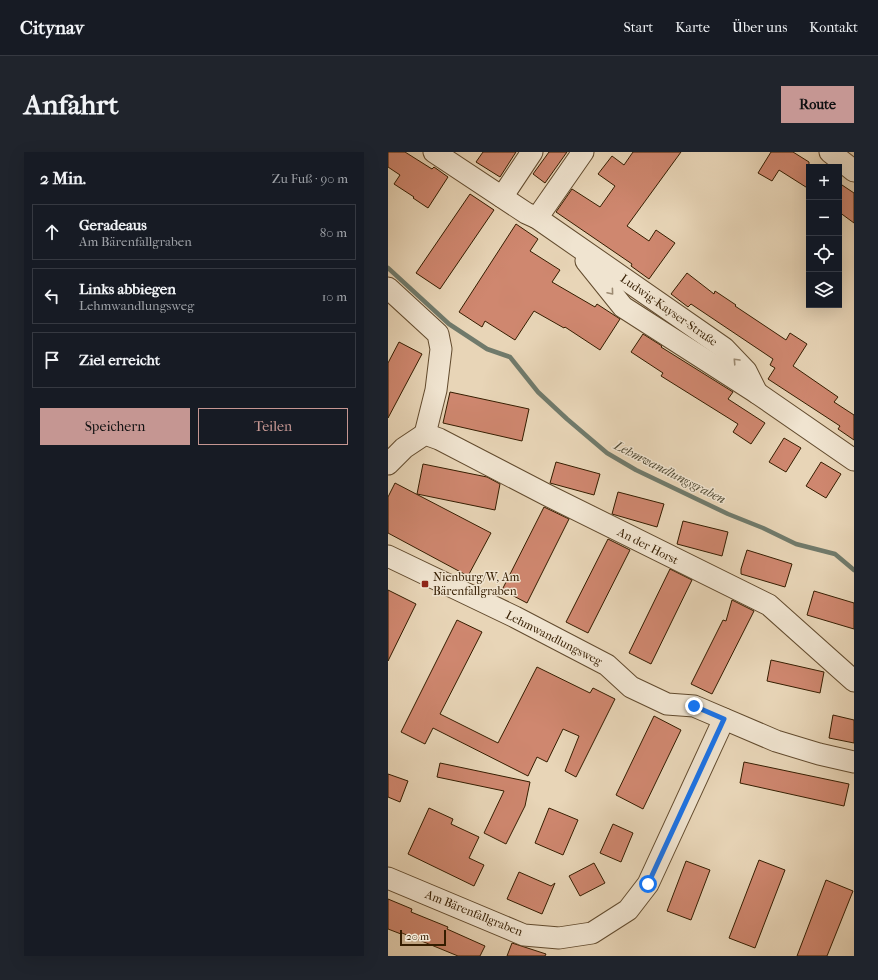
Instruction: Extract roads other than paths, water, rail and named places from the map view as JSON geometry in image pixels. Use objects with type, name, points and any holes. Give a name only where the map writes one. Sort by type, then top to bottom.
[{"type":"street","name":"Ludwig-Kayser-Straße","points":[[434,152],[502,197],[537,218],[568,241],[623,307],[757,393],[854,460]]},
{"type":"street","points":[[502,197],[532,152]]},
{"type":"street","points":[[537,218],[583,152]]},
{"type":"street","points":[[832,153],[854,171]]},
{"type":"street","points":[[388,288],[438,334],[441,348],[436,390],[425,434],[404,448],[388,464]]},
{"type":"street","name":"An der Horst","points":[[425,434],[439,439],[574,509],[770,605],[854,681]]},
{"type":"street","name":"Lehmwandlungsweg","points":[[388,556],[515,617],[607,665],[631,687],[667,704],[694,706],[776,741],[819,754],[854,762]]},
{"type":"street","name":"Am Bärenfallgraben","points":[[388,878],[524,935],[559,938],[592,933],[628,910],[648,884],[724,719]]},
{"type":"waterway","name":"Lehmwandlungsgraben","points":[[388,268],[449,324],[487,349],[510,357],[538,392],[607,453],[636,470],[728,514],[763,528],[796,544],[835,554],[854,570]]},
{"type":"place","name":"Nienburg/W, Am Bärenfallgraben","points":[[425,584]]}]
